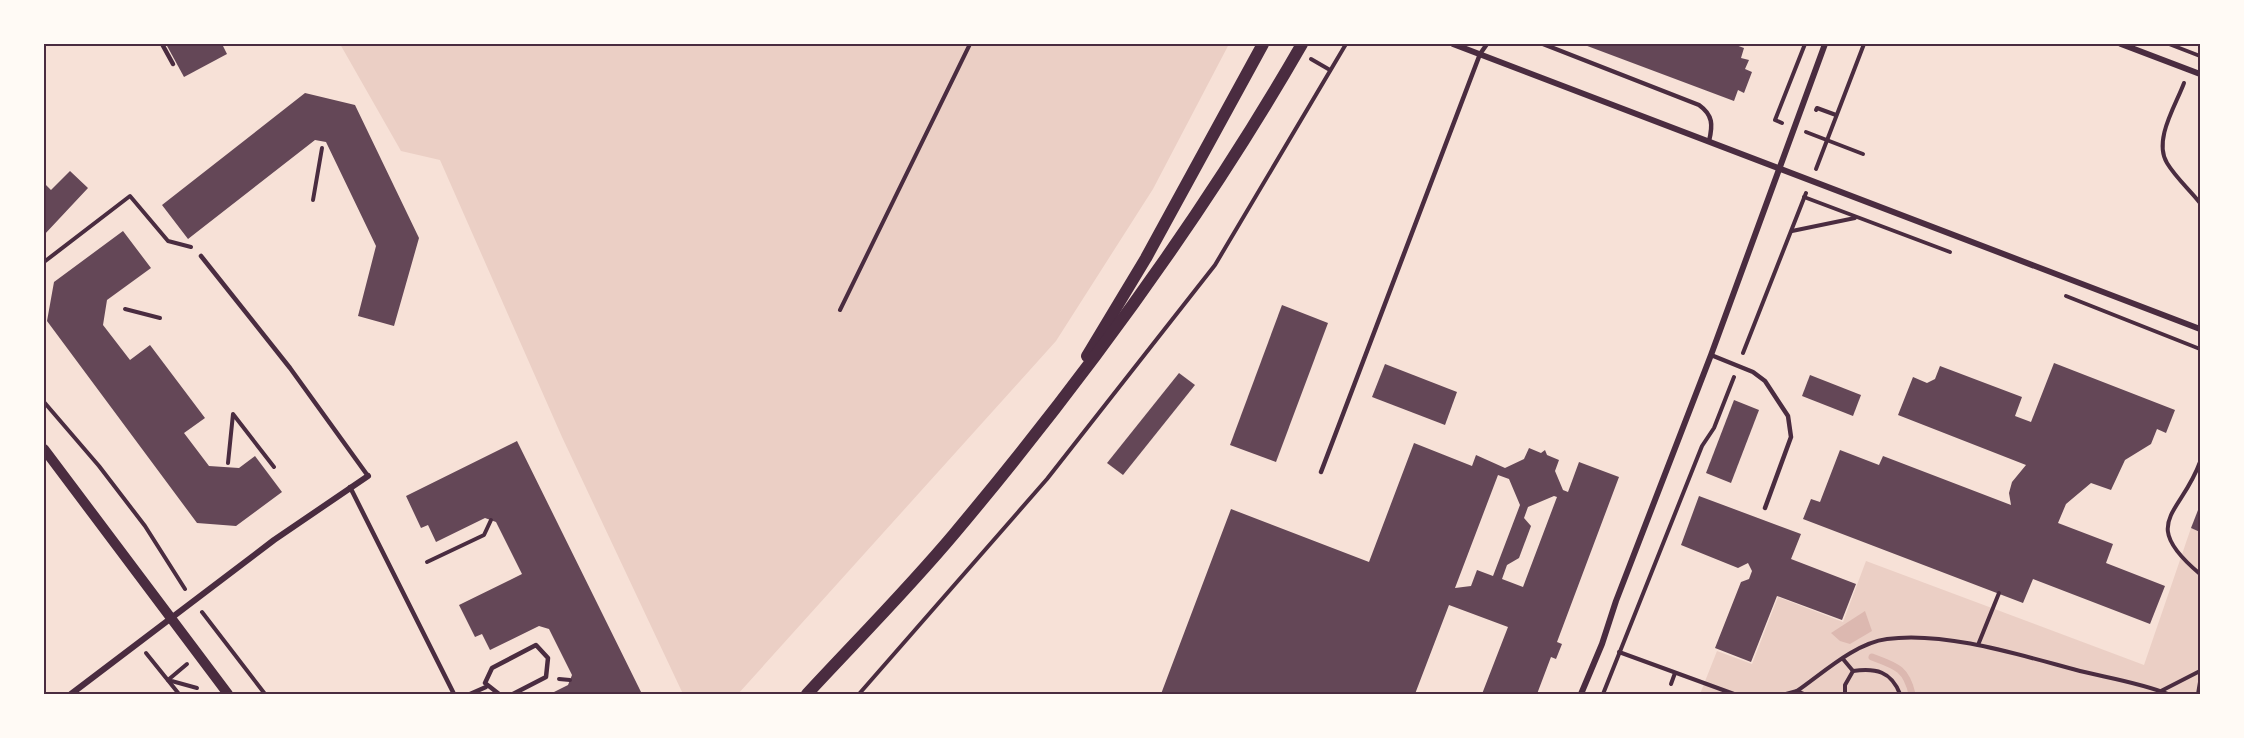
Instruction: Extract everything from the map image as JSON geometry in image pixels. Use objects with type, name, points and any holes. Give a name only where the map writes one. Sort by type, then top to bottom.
[{"type":"main road","points":[[1055,408],[1146,258],[1263,44]]},
{"type":"main road","points":[[805,694],[945,544],[1126,318],[1181,239],[1302,44]]},
{"type":"street","points":[[1453,44],[2200,329]]},
{"type":"street","points":[[1581,694],[1711,355],[1826,44]]},
{"type":"street","points":[[2121,44],[2200,74]]},
{"type":"street","points":[[44,449],[228,694]]},
{"type":"street","points":[[71,694],[274,540],[368,476]]},
{"type":"lane","points":[[162,44],[173,64]]},
{"type":"lane","points":[[1321,472],[1480,54],[1487,44]]},
{"type":"lane","points":[[1543,44],[1699,105],[1708,112],[1711,120],[1709,141]]},
{"type":"lane","points":[[201,256],[290,368],[368,476]]},
{"type":"lane","points":[[1711,355],[1753,372],[1765,381],[1788,416],[1791,437],[1765,508]]},
{"type":"lane","points":[[351,487],[454,694]]},
{"type":"lane","points":[[486,687],[486,676],[492,668],[536,645],[548,658],[546,677],[513,694]]},
{"type":"lane","points":[[470,694],[486,687]]},
{"type":"lane","points":[[486,687],[499,694]]},
{"type":"path","points":[[840,310],[970,44]]},
{"type":"path","points":[[859,694],[1047,479],[1215,265],[1346,44]]},
{"type":"path","points":[[1775,120],[1805,44]]},
{"type":"path","points":[[2169,44],[2200,56]]},
{"type":"path","points":[[2189,69],[2165,131],[2163,153],[2166,162],[2200,203]]},
{"type":"path","points":[[1817,108],[1836,115]]},
{"type":"path","points":[[1795,128],[1863,154]]},
{"type":"path","points":[[313,200],[322,148]]},
{"type":"path","points":[[44,262],[130,196],[168,241],[191,247],[201,256]]},
{"type":"path","points":[[1804,197],[1956,254]]},
{"type":"path","points":[[1791,231],[1857,217]]},
{"type":"path","points":[[2056,292],[2200,349]]},
{"type":"path","points":[[124,309],[160,318]]},
{"type":"path","points":[[44,402],[99,466],[145,526],[194,602],[266,694]]},
{"type":"path","points":[[228,463],[233,414],[274,467]]},
{"type":"path","points":[[2200,462],[2191,486],[2179,497],[2172,510],[2168,526],[2169,539],[2200,574]]},
{"type":"path","points":[[427,562],[484,536],[491,520]]},
{"type":"path","points":[[1978,645],[1999,593]]},
{"type":"path","points":[[1797,693],[1843,658],[1873,643],[1888,639],[1934,640],[1978,645],[2168,694]]},
{"type":"path","points":[[139,643],[179,694]]},
{"type":"path","points":[[1619,652],[1734,694]]},
{"type":"path","points":[[1843,658],[1853,671]]},
{"type":"path","points":[[1853,671],[1872,668],[1889,676],[1900,694]]},
{"type":"path","points":[[1845,694],[1845,685],[1853,671]]},
{"type":"path","points":[[2160,691],[2200,671]]},
{"type":"path","points":[[1671,684],[1675,673]]},
{"type":"path","points":[[2198,694],[2200,682]]},
{"type":"path","points":[[1786,694],[1804,694]]},
{"type":"shaded area","points":[[340,44],[1229,44],[1153,189],[1056,341],[738,694],[683,694],[562,437],[440,160],[401,151]]},
{"type":"shaded area","points":[[2191,528],[2200,532],[2200,694],[1700,694],[1717,651],[1752,664],[1778,597],[1843,622],[1866,561],[2144,665]]},
{"type":"shaded area","points":[[1865,611],[1872,631],[1850,644],[1840,641],[1831,633]]},
{"type":"building","points":[[166,44],[222,44],[227,54],[184,77]]},
{"type":"building","points":[[1582,44],[1733,44],[1744,48],[1741,58],[1749,60],[1745,69],[1752,72],[1744,93],[1738,90],[1734,101]]},
{"type":"building","points":[[305,93],[355,105],[419,238],[394,326],[358,316],[376,246],[326,142],[315,140],[188,239],[162,205]]},
{"type":"building","points":[[70,171],[88,188],[44,235],[44,183],[51,190]]},
{"type":"building","points":[[123,231],[151,268],[107,300],[103,325],[130,360],[150,345],[205,418],[184,433],[209,466],[239,468],[255,456],[282,492],[236,526],[197,523],[47,321],[54,282]]},
{"type":"building","points":[[1282,305],[1328,323],[1276,462],[1230,445]]},
{"type":"building","points":[[2054,363],[2175,410],[2166,433],[2157,429],[2151,444],[2125,460],[2111,490],[2091,483],[2066,504],[2058,523],[2113,544],[2106,563],[2165,586],[2150,624],[2033,579],[2023,603],[1803,519],[1811,499],[1820,502],[1840,450],[1879,465],[1883,456],[2011,505],[2009,493],[2012,482],[2026,465],[1898,415],[1913,377],[1927,383],[1935,379],[1940,366],[2022,397],[2015,416],[2031,422]]},
{"type":"building","points":[[1385,364],[1457,392],[1445,425],[1372,397]]},
{"type":"building","points":[[1179,373],[1195,385],[1123,475],[1107,463]]},
{"type":"building","points":[[1810,375],[1861,395],[1853,416],[1802,396]]},
{"type":"building","points":[[1734,400],[1759,410],[1731,483],[1706,473]]},
{"type":"building","points":[[517,441],[642,694],[550,694],[568,685],[572,675],[549,629],[539,626],[490,650],[482,634],[475,637],[459,605],[522,574],[496,522],[485,518],[436,542],[428,525],[421,528],[406,496]]},
{"type":"building","points":[[1414,443],[1472,466],[1476,455],[1505,468],[1524,459],[1529,448],[1541,453],[1545,450],[1547,455],[1559,460],[1555,471],[1563,490],[1568,492],[1579,462],[1619,477],[1557,642],[1562,644],[1556,659],[1551,657],[1537,694],[1482,694],[1508,627],[1449,605],[1415,694],[1161,694],[1231,509],[1369,562]],"holes":[[[1498,475],[1509,479],[1520,505],[1493,576],[1477,570],[1471,586],[1455,588]],[[1554,496],[1557,497],[1523,587],[1502,579],[1507,565],[1519,558],[1531,526],[1524,518],[1528,507]]]},
{"type":"building","points":[[1699,496],[1801,534],[1791,559],[1856,584],[1842,620],[1777,596],[1751,662],[1715,648],[1741,582],[1749,579],[1752,571],[1748,563],[1738,568],[1681,545]]},
{"type":"building","points":[[2200,505],[2200,532],[2191,528]]},
{"type":"waterway","points":[[1872,657],[1899,669],[1907,679],[1912,694]]}]
